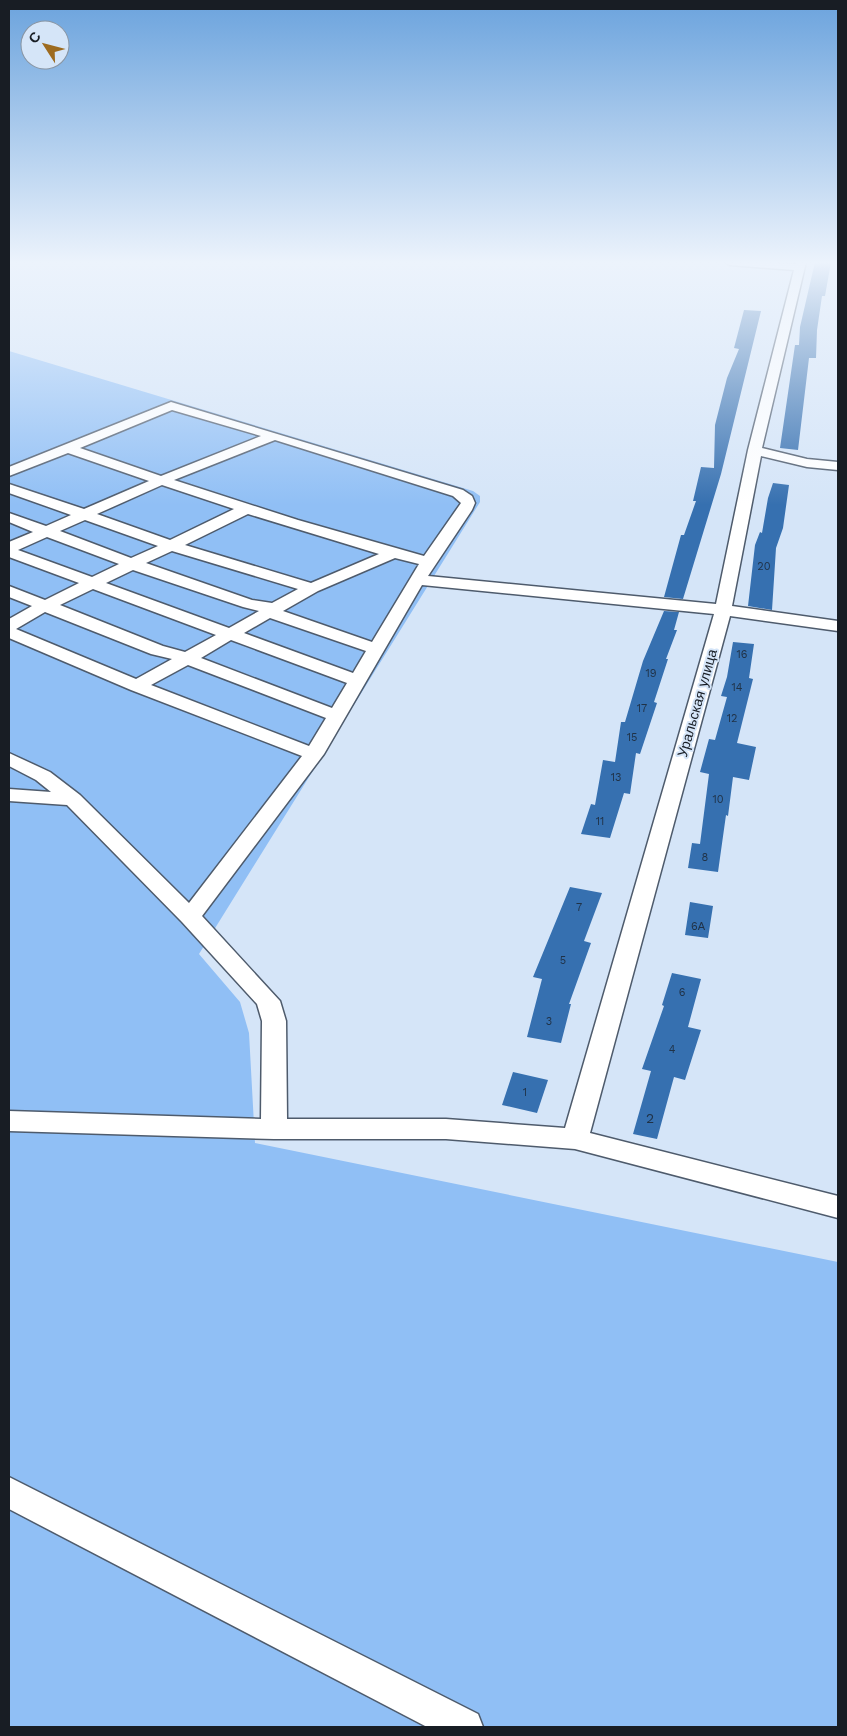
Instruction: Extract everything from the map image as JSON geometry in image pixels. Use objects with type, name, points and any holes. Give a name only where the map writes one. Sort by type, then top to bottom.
[{"type":"street","name":"Уральская улица","points":[[575,1139],[723,610],[755,450],[781,343]]},
{"type":"street","points":[[9,472],[171,406],[464,495],[468,503],[428,562],[314,754],[190,918]]},
{"type":"street","points":[[9,550],[162,480],[274,436]]},
{"type":"street","points":[[69,449],[248,508],[428,562]]},
{"type":"street","points":[[755,450],[807,463],[838,466]]},
{"type":"street","points":[[9,488],[170,545],[312,588]]},
{"type":"street","points":[[9,626],[46,606],[248,508]]},
{"type":"street","points":[[9,517],[132,564],[248,604],[268,607],[269,612]]},
{"type":"street","points":[[9,550],[92,584],[357,681]]},
{"type":"street","points":[[137,686],[312,588],[393,553]]},
{"type":"street","points":[[418,580],[723,610],[838,626]]},
{"type":"street","points":[[9,591],[157,650],[186,658],[336,716]]},
{"type":"street","points":[[269,612],[376,649]]},
{"type":"street","points":[[9,632],[137,686],[314,754]]},
{"type":"street","points":[[9,759],[43,776],[72,799],[190,918],[268,1001],[274,1021],[274,1129]]},
{"type":"street","points":[[9,795],[72,799]]},
{"type":"street","points":[[9,1121],[274,1129],[446,1130],[575,1139],[838,1207]]},
{"type":"street","points":[[9,1492],[464,1727]]},
{"type":"shaded area","points":[[9,351],[473,491],[480,496],[480,502],[199,954],[240,1002],[249,1033],[255,1143],[838,1262],[838,1727],[9,1727]]},
{"type":"building","points":[[735,343],[753,343],[721,474],[683,599],[664,597],[681,535],[684,535],[696,501],[693,501],[701,467],[714,468],[715,425],[727,378],[739,349],[734,348]]},
{"type":"building","points":[[799,343],[817,343],[816,358],[809,358],[798,450],[780,448],[795,345],[799,345]]},
{"type":"building","points":[[773,483],[789,485],[783,528],[776,548],[772,610],[748,606],[755,545],[760,532],[762,533],[768,498]]},
{"type":"building","points":[[664,611],[679,612],[674,630],[677,630],[666,659],[668,659],[654,702],[657,703],[640,754],[636,753],[630,794],[624,793],[610,838],[581,834],[591,804],[595,805],[603,760],[615,762],[621,722],[625,722],[643,661]]},
{"type":"building","points":[[733,642],[754,644],[749,678],[753,679],[737,743],[756,747],[749,780],[733,777],[718,872],[688,868],[692,843],[700,844],[709,774],[700,772],[709,739],[715,740],[727,697],[721,696],[727,677]]},
{"type":"building","points":[[570,887],[602,893],[584,941],[591,943],[569,1004],[571,1004],[561,1043],[527,1037],[542,979],[533,977]]},
{"type":"building","points":[[690,902],[713,906],[708,938],[685,935]]},
{"type":"building","points":[[672,973],[701,979],[688,1027],[701,1030],[685,1080],[674,1077],[657,1139],[633,1134],[651,1071],[642,1069],[664,1006],[662,1005]]},
{"type":"building","points":[[513,1072],[548,1080],[537,1113],[502,1105]]}]
